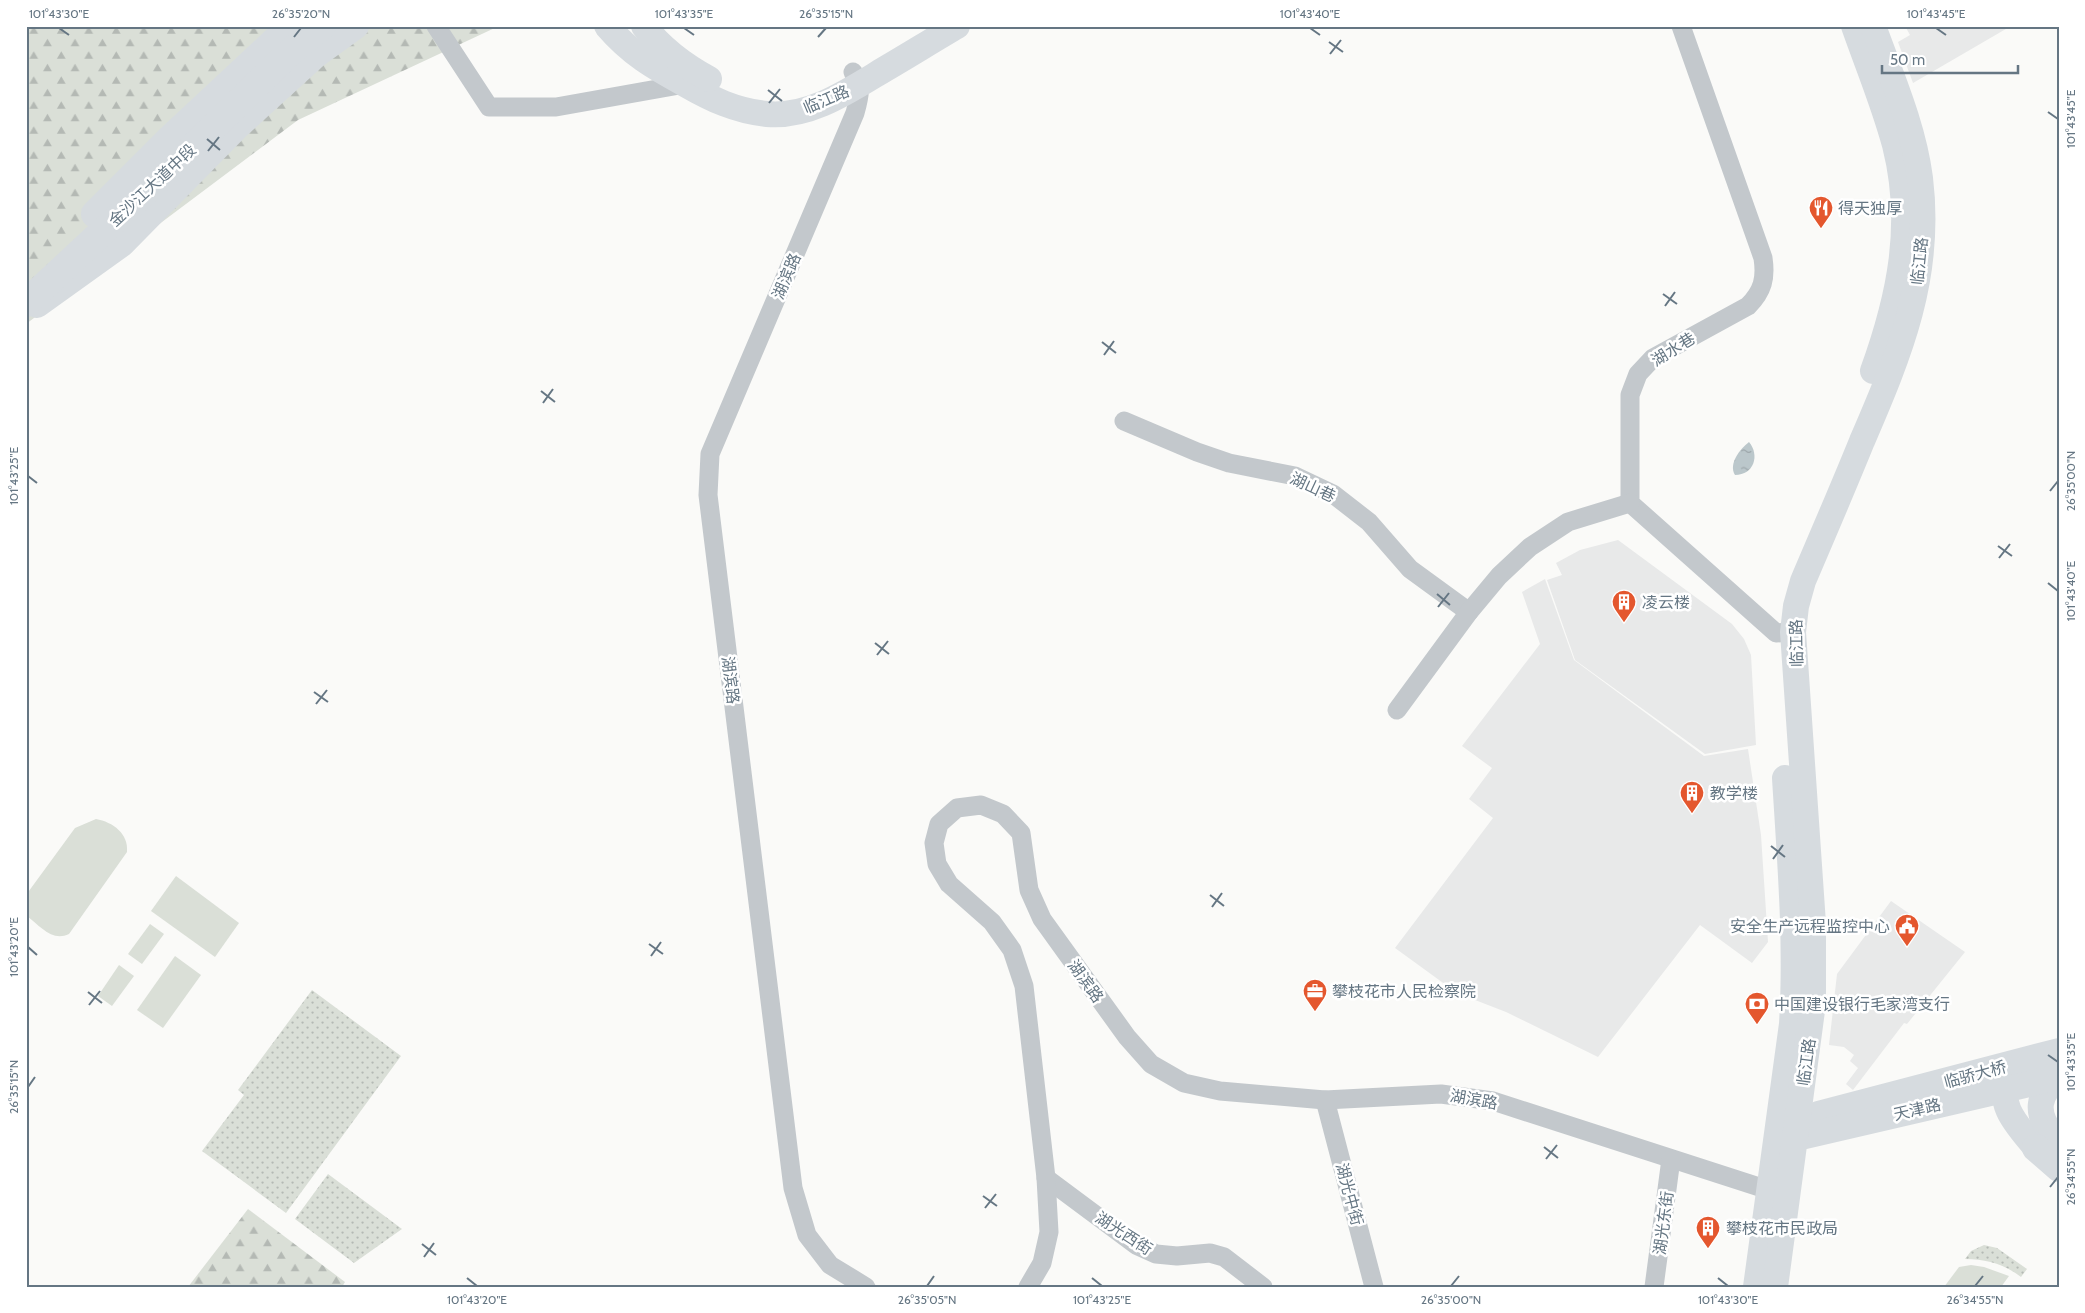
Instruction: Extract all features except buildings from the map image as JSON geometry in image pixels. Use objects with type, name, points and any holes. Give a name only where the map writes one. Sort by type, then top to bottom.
[{"type":"main road","name":"金沙江大道中段","points":[[26,283],[171,138],[291,26]]},
{"type":"main road","name":"金沙江大道中段","points":[[26,303],[187,153],[289,53],[322,26]]},
{"type":"main road","points":[[26,312],[122,244],[237,127],[316,55],[356,26]]},
{"type":"main road","points":[[606,26],[633,53],[649,65],[686,75]]},
{"type":"main road","points":[[620,26],[638,48],[686,75]]},
{"type":"main road","points":[[644,26],[686,75]]},
{"type":"main road","points":[[658,26],[686,75]]},
{"type":"main road","name":"临江路","points":[[686,75],[726,105],[769,114],[791,112],[814,107],[929,26]]},
{"type":"main road","name":"临江路","points":[[856,78],[957,26]]},
{"type":"main road","name":"临江路","points":[[1756,1287],[1778,1194],[1787,1131],[1792,1024],[1794,924],[1784,632],[1778,602],[1787,573],[1873,371],[1899,282],[1904,250],[1905,216],[1895,147],[1886,113],[1854,26]]},
{"type":"main road","name":"临江路","points":[[1784,632],[1796,606],[1803,581],[1898,355],[1917,285],[1921,252],[1920,178],[1903,106],[1872,26]]},
{"type":"main road","name":"临骄大桥","points":[[1787,1131],[1892,1095],[2014,1075],[2059,1051]]},
{"type":"main road","points":[[2014,1075],[2004,1099],[2013,1118],[2049,1141]]},
{"type":"main road","name":"天津路","points":[[1787,1131],[1945,1102],[2014,1075],[2059,1077]]},
{"type":"main road","points":[[2059,1077],[2046,1090],[2040,1106],[2041,1117],[2059,1168]]},
{"type":"main road","points":[[1945,1102],[1983,1106],[2049,1141]]},
{"type":"main road","name":"临江路","points":[[1775,1287],[1778,1194]]},
{"type":"street","points":[[436,26],[489,107],[556,107],[686,75]]},
{"type":"street","name":"湖水巷","points":[[1630,503],[1630,395],[1638,374],[1653,358],[1748,306],[1758,295],[1764,283],[1765,270],[1763,258],[1681,26]]},
{"type":"street","name":"湖滨路","points":[[856,78],[860,97],[855,113],[710,454],[708,494],[793,1188],[807,1235],[830,1266],[866,1287]]},
{"type":"street","name":"湖山巷","points":[[1124,421],[1228,463],[1295,476],[1333,494],[1369,522],[1410,569],[1469,612]]},
{"type":"street","points":[[1397,710],[1469,612],[1499,576],[1534,544],[1568,522],[1630,503],[1784,632]]},
{"type":"street","name":"湖滨路","points":[[1028,1287],[1042,1264],[1049,1232],[1046,1178],[1024,986],[1012,950],[992,922],[949,884],[938,864],[934,843],[939,824],[957,808],[981,804],[1004,814],[1020,833],[1029,890],[1042,920],[1127,1037],[1151,1064],[1184,1083],[1211,1089],[1324,1100],[1441,1094],[1494,1101],[1778,1194]]},
{"type":"street","name":"湖光中街","points":[[1324,1100],[1374,1287]]},
{"type":"street","name":"湖光东街","points":[[1654,1287],[1671,1160]]},
{"type":"street","name":"湖光西街","points":[[1046,1178],[1136,1245],[1156,1254],[1177,1256],[1210,1253],[1224,1257],[1263,1287]]},
{"type":"shaded area","points":[[1905,26],[2011,26],[1913,83],[1898,42],[1910,35]]},
{"type":"shaded area","points":[[1618,540],[1732,624],[1744,639],[1751,655],[1756,745],[1705,754],[1575,660],[1547,580],[1562,575],[1556,563],[1580,550]]},
{"type":"shaded area","points":[[1545,579],[1574,660],[1704,756],[1748,749],[1761,835],[1768,942],[1752,963],[1700,925],[1598,1057],[1506,1012],[1457,993],[1395,948],[1493,818],[1469,799],[1492,768],[1462,746],[1540,644],[1522,592]]},
{"type":"shaded area","points":[[1891,901],[1965,952],[1907,1024],[1904,1023],[1853,1090],[1846,1084],[1858,1068],[1850,1061],[1854,1055],[1844,1047],[1829,1045],[1837,974]]},
{"type":"green space","points":[[26,26],[499,26],[298,120],[26,324]]},
{"type":"green space","points":[[96,819],[114,826],[123,834],[127,852],[69,934],[57,936],[46,932],[27,916],[26,895],[75,828]]},
{"type":"green space","points":[[176,876],[239,923],[215,957],[151,911]]},
{"type":"green space","points":[[150,924],[164,934],[142,964],[128,954]]},
{"type":"green space","points":[[175,956],[201,975],[163,1028],[137,1010]]},
{"type":"green space","points":[[119,965],[134,976],[112,1006],[98,996]]},
{"type":"green space","points":[[312,990],[401,1056],[286,1213],[202,1151],[244,1095],[238,1090]]},
{"type":"green space","points":[[328,1174],[402,1229],[354,1263],[295,1219]]},
{"type":"green space","points":[[248,1209],[345,1282],[342,1287],[188,1287]]},
{"type":"green space","points":[[1984,1245],[1997,1248],[2027,1269],[2021,1277],[1994,1263],[1965,1259],[1971,1251]]},
{"type":"green space","points":[[1971,1265],[1984,1267],[2009,1276],[2001,1287],[1944,1287],[1959,1267]]},
{"type":"water","points":[[1749,442],[1754,453],[1751,468],[1747,472],[1735,475],[1733,471],[1734,462]]},
{"type":"place","name":"得天独厚","points":[[1821,229]]},
{"type":"place","name":"凌云楼","points":[[1624,623]]},
{"type":"place","name":"教学楼","points":[[1692,814]]},
{"type":"place","name":"安全生产远程监控中心","points":[[1907,947]]},
{"type":"place","name":"攀枝花市人民检察院","points":[[1315,1012]]},
{"type":"place","name":"中国建设银行毛家湾支行","points":[[1757,1025]]},
{"type":"place","name":"攀枝花市民政局","points":[[1708,1249]]}]
